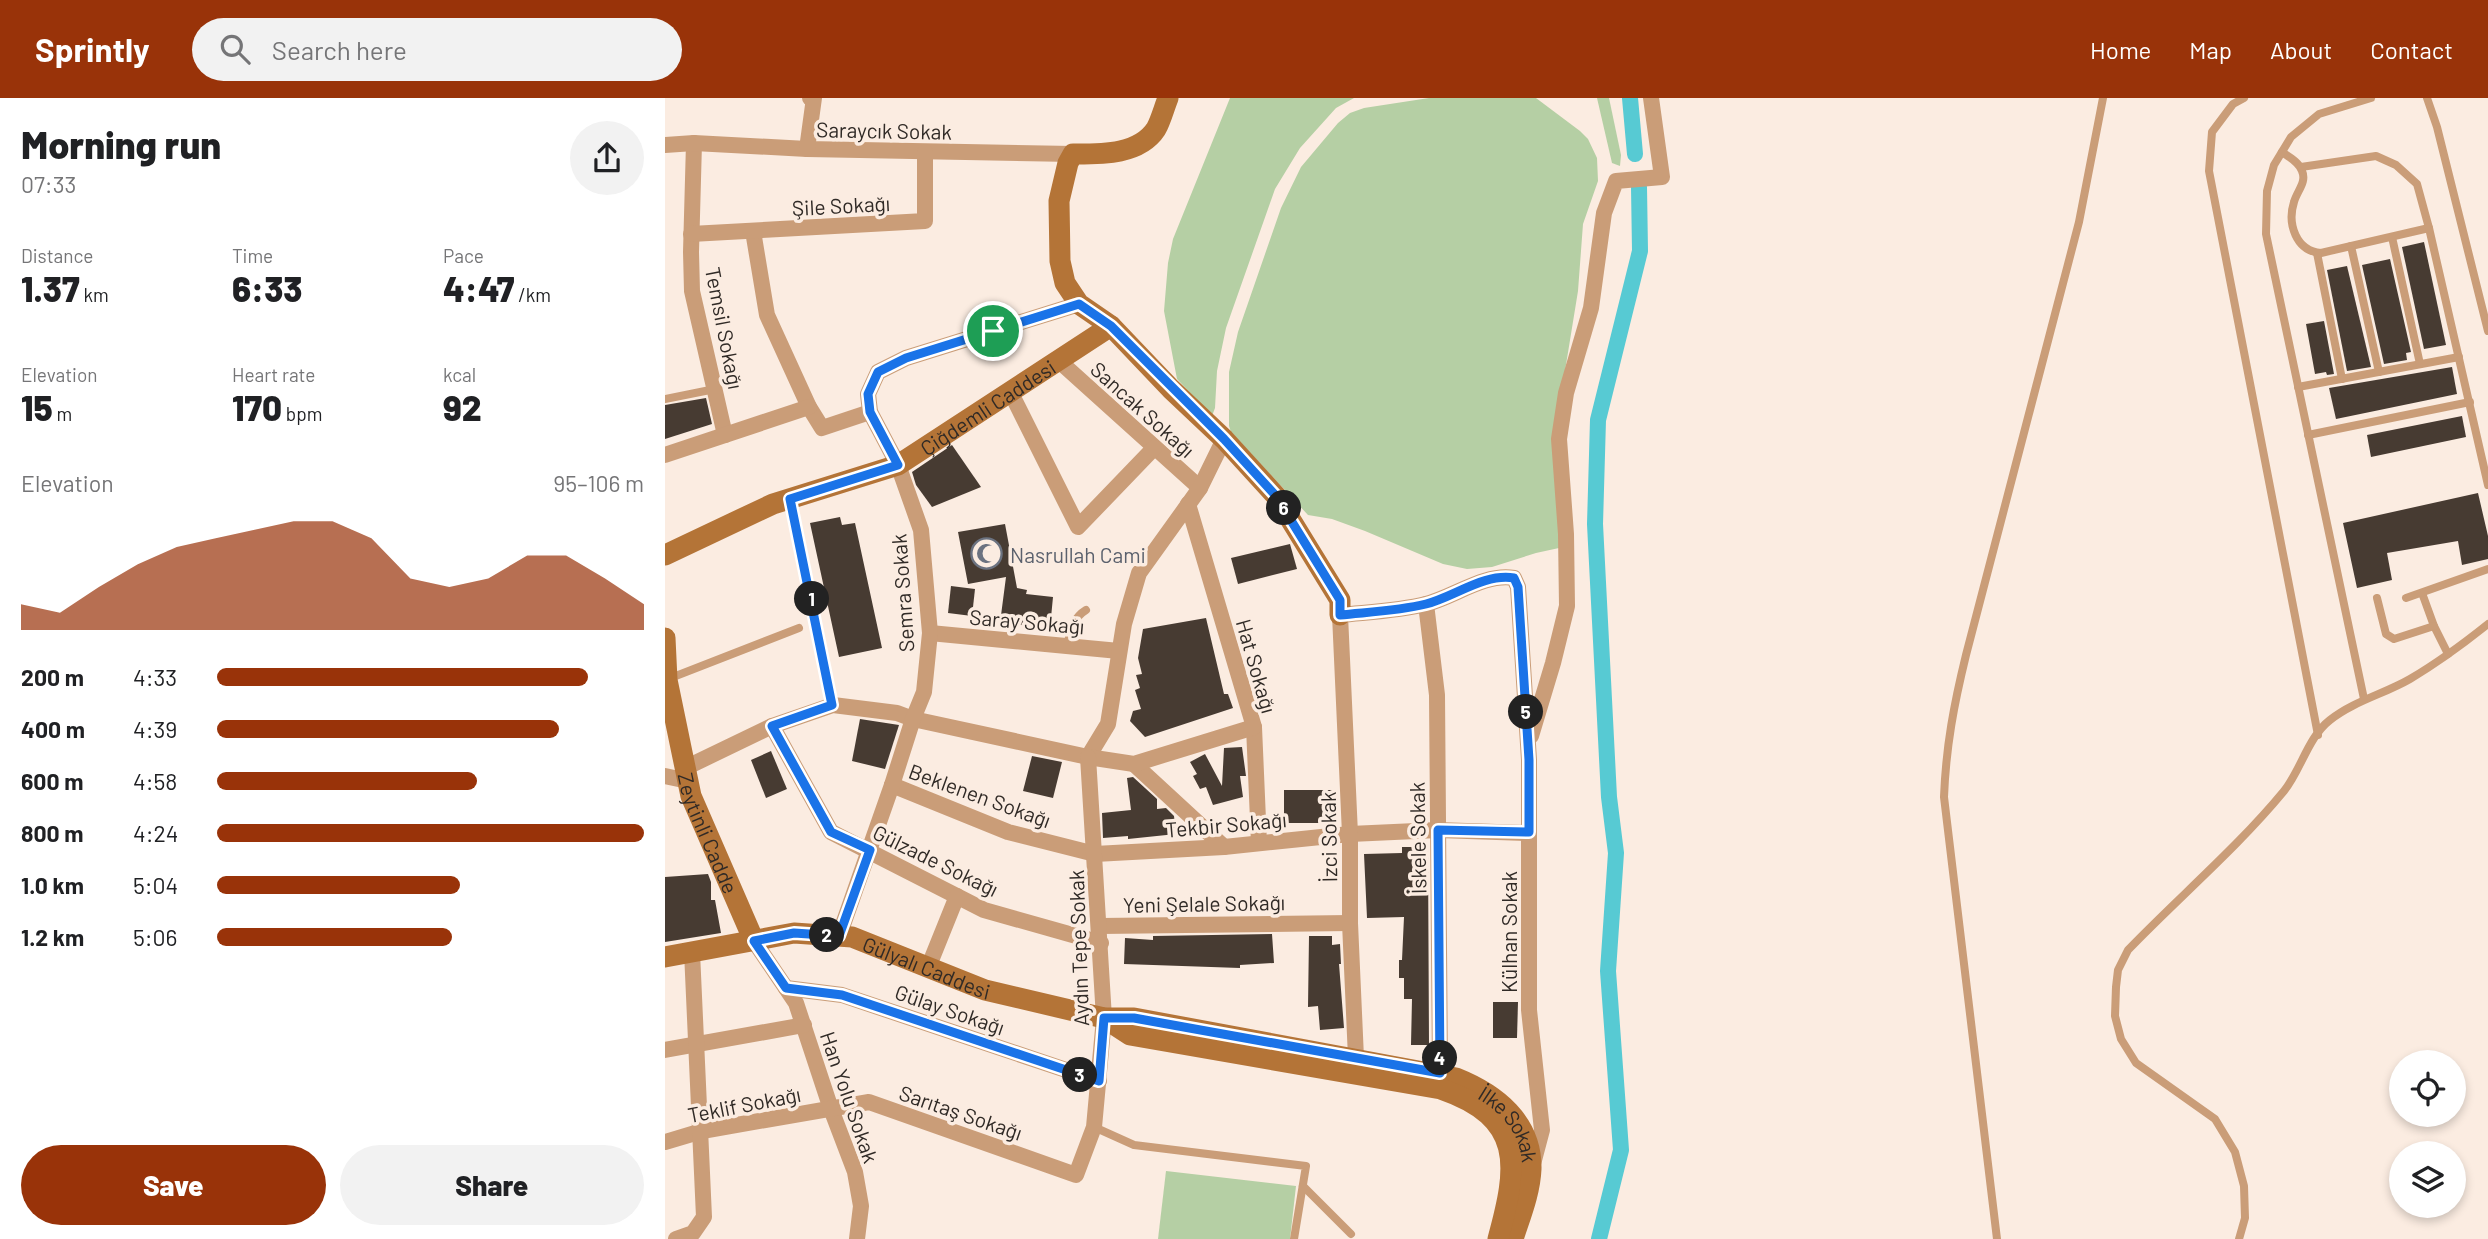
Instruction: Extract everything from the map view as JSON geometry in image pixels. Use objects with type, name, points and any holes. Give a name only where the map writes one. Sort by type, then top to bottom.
[{"type":"street","points":[[807,149],[814,98],[810,98]]},
{"type":"street","points":[[1168,98],[1156,128],[1138,145],[1115,152],[1073,154],[1060,192],[1058,233],[1065,283],[1079,304],[1111,326],[1224,439],[1276,496],[1340,600],[1340,615]]},
{"type":"street","points":[[1528,745],[1567,606],[1566,534],[1559,439],[1566,393],[1591,308],[1604,213],[1616,181],[1662,177],[1651,98]]},
{"type":"street","name":"Saraycık Sokak","points":[[665,145],[694,143],[807,149],[1073,154]]},
{"type":"street","name":"Temsil Sokağı","points":[[694,143],[692,292],[725,435]]},
{"type":"street","name":"Şile Sokağı","points":[[691,234],[925,221],[925,152]]},
{"type":"street","points":[[753,231],[767,314],[809,407],[822,428],[870,412],[868,394],[878,372],[906,358],[1079,304]]},
{"type":"street","name":"Çiğdemli Caddesi","points":[[665,555],[773,504],[898,465],[1111,326]]},
{"type":"street","name":"Sancak Sokağı","points":[[1058,360],[1199,488]]},
{"type":"street","points":[[1010,391],[1078,527],[1154,448]]},
{"type":"street","points":[[665,455],[809,407]]},
{"type":"street","name":"Semra Sokak","points":[[839,936],[924,692],[930,634],[921,530],[898,465],[870,412]]},
{"type":"street","points":[[1088,757],[1108,724],[1124,624],[1139,573],[1199,488],[1224,439]]},
{"type":"street","name":"Hat Sokağı","points":[[1188,504],[1254,727],[1259,843]]},
{"type":"street","name":"Külhan Sokak","points":[[1340,615],[1426,604],[1504,576],[1514,578],[1518,587],[1528,745],[1529,1010],[1542,1130],[1531,1171]]},
{"type":"street","name":"İskele Sokak","points":[[1426,604],[1437,695],[1440,1073]]},
{"type":"street","name":"İzci Sokak","points":[[1340,615],[1350,834],[1355,1067]]},
{"type":"street","name":"Saray Sokağı","points":[[930,634],[1119,651]]},
{"type":"street","name":"Zeytinli Cadde","points":[[665,638],[666,680],[691,796],[754,941]]},
{"type":"street","points":[[665,776],[687,774],[772,726],[832,705],[897,713],[913,719],[1088,757],[1134,764],[1254,727]]},
{"type":"street","name":"Gülzade Sokağı","points":[[772,726],[831,832],[985,910],[1101,943]]},
{"type":"street","name":"Aydın Tepe Sokak","points":[[1076,1175],[1094,1127],[1104,1018],[1088,757]]},
{"type":"street","points":[[1134,764],[1224,847]]},
{"type":"street","name":"Beklenen Sokağı","points":[[892,785],[1008,832],[1095,854]]},
{"type":"street","name":"Tekbir Sokağı","points":[[1095,854],[1224,847],[1350,834],[1438,830],[1529,832]]},
{"type":"street","points":[[928,968],[957,896]]},
{"type":"street","name":"Yeni Şelale Sokağı","points":[[1100,926],[1350,923]]},
{"type":"street","name":"Gülyalı Caddesi","points":[[665,957],[794,933],[852,937],[985,990],[1104,1018]]},
{"type":"street","name":"Han Yolu Sokak","points":[[754,941],[796,1003],[855,1172],[861,1206],[857,1239]]},
{"type":"street","points":[[676,1239],[692,1233],[704,1217],[692,952]]},
{"type":"street","name":"Gülay Sokağı","points":[[786,988],[842,995],[1099,1081]]},
{"type":"street","name":"İlke Sokak","points":[[1104,1018],[1130,1035],[1355,1067],[1440,1073],[1480,1087],[1501,1102],[1517,1122],[1529,1148],[1531,1171],[1526,1199],[1513,1239]]},
{"type":"street","points":[[665,1050],[804,1025]]},
{"type":"street","name":"İlke Sokak","points":[[1355,1067],[1441,1089],[1467,1098],[1488,1112],[1506,1142],[1513,1171],[1498,1239]]},
{"type":"street","name":"Sarıtaş Sokağı","points":[[831,1109],[869,1102],[1076,1175]]},
{"type":"street","name":"Teklif Sokağı","points":[[665,1142],[702,1131],[831,1109]]},
{"type":"lane","points":[[1997,1239],[1945,808],[1945,759],[1951,717],[1966,655],[2079,222],[2103,98]]},
{"type":"lane","points":[[2244,98],[2233,104],[2212,132],[2209,171],[2318,735]]},
{"type":"lane","points":[[2364,699],[2266,234],[2267,191],[2274,165],[2291,137],[2319,114],[2371,98]]},
{"type":"lane","points":[[2427,98],[2437,127],[2488,331]]},
{"type":"lane","points":[[2282,152],[2301,167],[2303,184],[2295,198],[2292,223],[2302,246],[2317,253],[2430,228]]},
{"type":"lane","points":[[2301,167],[2376,156],[2404,170],[2417,184],[2430,228],[2488,485]]},
{"type":"lane","points":[[2392,237],[2420,364]]},
{"type":"lane","points":[[2351,247],[2379,372]]},
{"type":"lane","points":[[2317,253],[2342,379]]},
{"type":"lane","points":[[2298,387],[2459,357]]},
{"type":"lane","points":[[665,399],[715,388]]},
{"type":"lane","points":[[2308,435],[2470,402]]},
{"type":"lane","points":[[790,499],[832,705]]},
{"type":"lane","points":[[2406,598],[2488,569]]},
{"type":"lane","points":[[2422,593],[2448,654]]},
{"type":"lane","points":[[2377,598],[2386,634],[2394,639],[2434,626]]},
{"type":"lane","points":[[1068,645],[1071,628],[1086,610]]},
{"type":"lane","points":[[2239,1239],[2245,1218],[2244,1186],[2235,1152],[2215,1119],[2136,1063],[2121,1039],[2115,1016],[2118,970],[2128,950],[2286,789],[2327,722],[2364,699],[2408,680],[2488,624]]},
{"type":"lane","points":[[666,680],[799,628]]},
{"type":"lane","points":[[1094,1127],[1134,1145],[1306,1166],[1294,1239]]},
{"type":"lane","points":[[1303,1186],[1351,1234]]},
{"type":"green space","points":[[1230,98],[1354,98],[1336,108],[1300,148],[1275,189],[1226,328],[1217,371],[1212,416],[1177,379],[1164,311],[1173,239]]},
{"type":"green space","points":[[1429,98],[1536,98],[1580,131],[1588,139],[1597,158],[1598,181],[1583,224],[1578,291],[1564,377],[1559,548],[1492,567],[1467,569],[1443,564],[1332,519],[1308,515],[1231,432],[1229,426],[1229,372],[1238,332],[1281,208],[1301,167],[1338,123],[1350,113],[1364,108]]},
{"type":"green space","points":[[1597,98],[1609,98],[1621,155],[1620,166],[1612,163]]},
{"type":"green space","points":[[1166,1171],[1296,1186],[1290,1239],[1158,1239]]},
{"type":"building","points":[[2424,242],[2446,345],[2424,349],[2402,247]]},
{"type":"building","points":[[2390,259],[2411,352],[2406,353],[2407,360],[2384,364],[2362,265]]},
{"type":"building","points":[[2347,266],[2371,367],[2347,371],[2327,270]]},
{"type":"building","points":[[2324,321],[2334,374],[2327,375],[2326,372],[2315,374],[2306,324]]},
{"type":"building","points":[[2452,367],[2457,394],[2336,419],[2329,388]]},
{"type":"building","points":[[706,398],[712,424],[665,439],[665,405]]},
{"type":"building","points":[[2462,416],[2466,437],[2371,457],[2367,435]]},
{"type":"building","points":[[952,445],[981,487],[932,507],[916,485],[912,472]]},
{"type":"building","points":[[2478,493],[2488,536],[2488,559],[2462,565],[2458,541],[2387,553],[2392,580],[2357,588],[2343,523]]},
{"type":"building","points":[[840,517],[842,525],[855,523],[882,648],[839,657],[810,523]]},
{"type":"building","points":[[1005,524],[1017,588],[1027,590],[1026,594],[1053,597],[1050,628],[1000,623],[1006,577],[968,584],[958,532]]},
{"type":"building","points":[[1290,544],[1297,569],[1238,584],[1231,558]]},
{"type":"building","points":[[951,586],[975,589],[972,616],[948,613]]},
{"type":"building","points":[[1206,618],[1224,694],[1228,694],[1233,708],[1145,737],[1130,721],[1133,711],[1141,709],[1135,690],[1140,688],[1136,675],[1142,674],[1138,658],[1143,629]]},
{"type":"building","points":[[860,719],[899,725],[885,769],[852,761]]},
{"type":"building","points":[[1242,747],[1246,776],[1240,776],[1243,797],[1213,805],[1206,787],[1200,789],[1193,776],[1197,774],[1190,762],[1205,754],[1222,786],[1224,748]]},
{"type":"building","points":[[771,751],[787,789],[766,798],[751,760]]},
{"type":"building","points":[[1032,756],[1062,762],[1053,798],[1023,791]]},
{"type":"building","points":[[1133,777],[1157,799],[1157,809],[1166,808],[1174,816],[1176,834],[1128,839],[1128,836],[1103,838],[1102,813],[1131,810],[1127,778]]},
{"type":"building","points":[[1284,790],[1335,790],[1334,823],[1284,823]]},
{"type":"building","points":[[1402,847],[1428,847],[1429,1045],[1411,1045],[1412,999],[1404,999],[1404,978],[1399,978],[1404,917],[1367,918],[1364,854],[1402,853]]},
{"type":"building","points":[[708,874],[711,900],[715,900],[721,933],[665,942],[665,877]]},
{"type":"building","points":[[1272,934],[1274,963],[1240,965],[1240,968],[1124,964],[1125,938],[1153,940],[1153,936]]},
{"type":"building","points":[[1309,936],[1332,936],[1332,945],[1340,944],[1344,1028],[1320,1030],[1318,1006],[1308,1007]]},
{"type":"building","points":[[1493,1002],[1518,1002],[1517,1038],[1493,1038]]},
{"type":"waterway","points":[[1630,98],[1635,154]]},
{"type":"waterway","points":[[1599,1239],[1621,1150],[1608,971],[1616,853],[1609,797],[1595,524],[1598,420],[1640,251],[1639,187]]},
{"type":"place","name":"Nasrullah Cami","points":[[987,554]]},
{"type":"route","points":[[1079,304],[1111,326],[1171,389],[1224,439],[1276,496],[1340,600],[1340,615],[1426,604],[1486,581],[1504,576],[1514,578],[1518,587],[1529,760],[1529,832],[1438,830],[1440,1073],[1134,1018],[1104,1018],[1099,1081],[842,995],[786,988],[754,941],[794,933],[839,936],[870,850],[831,832],[772,726],[832,705],[790,499],[898,465],[870,412],[868,394],[878,372],[906,358],[993,331],[1079,304]]}]
